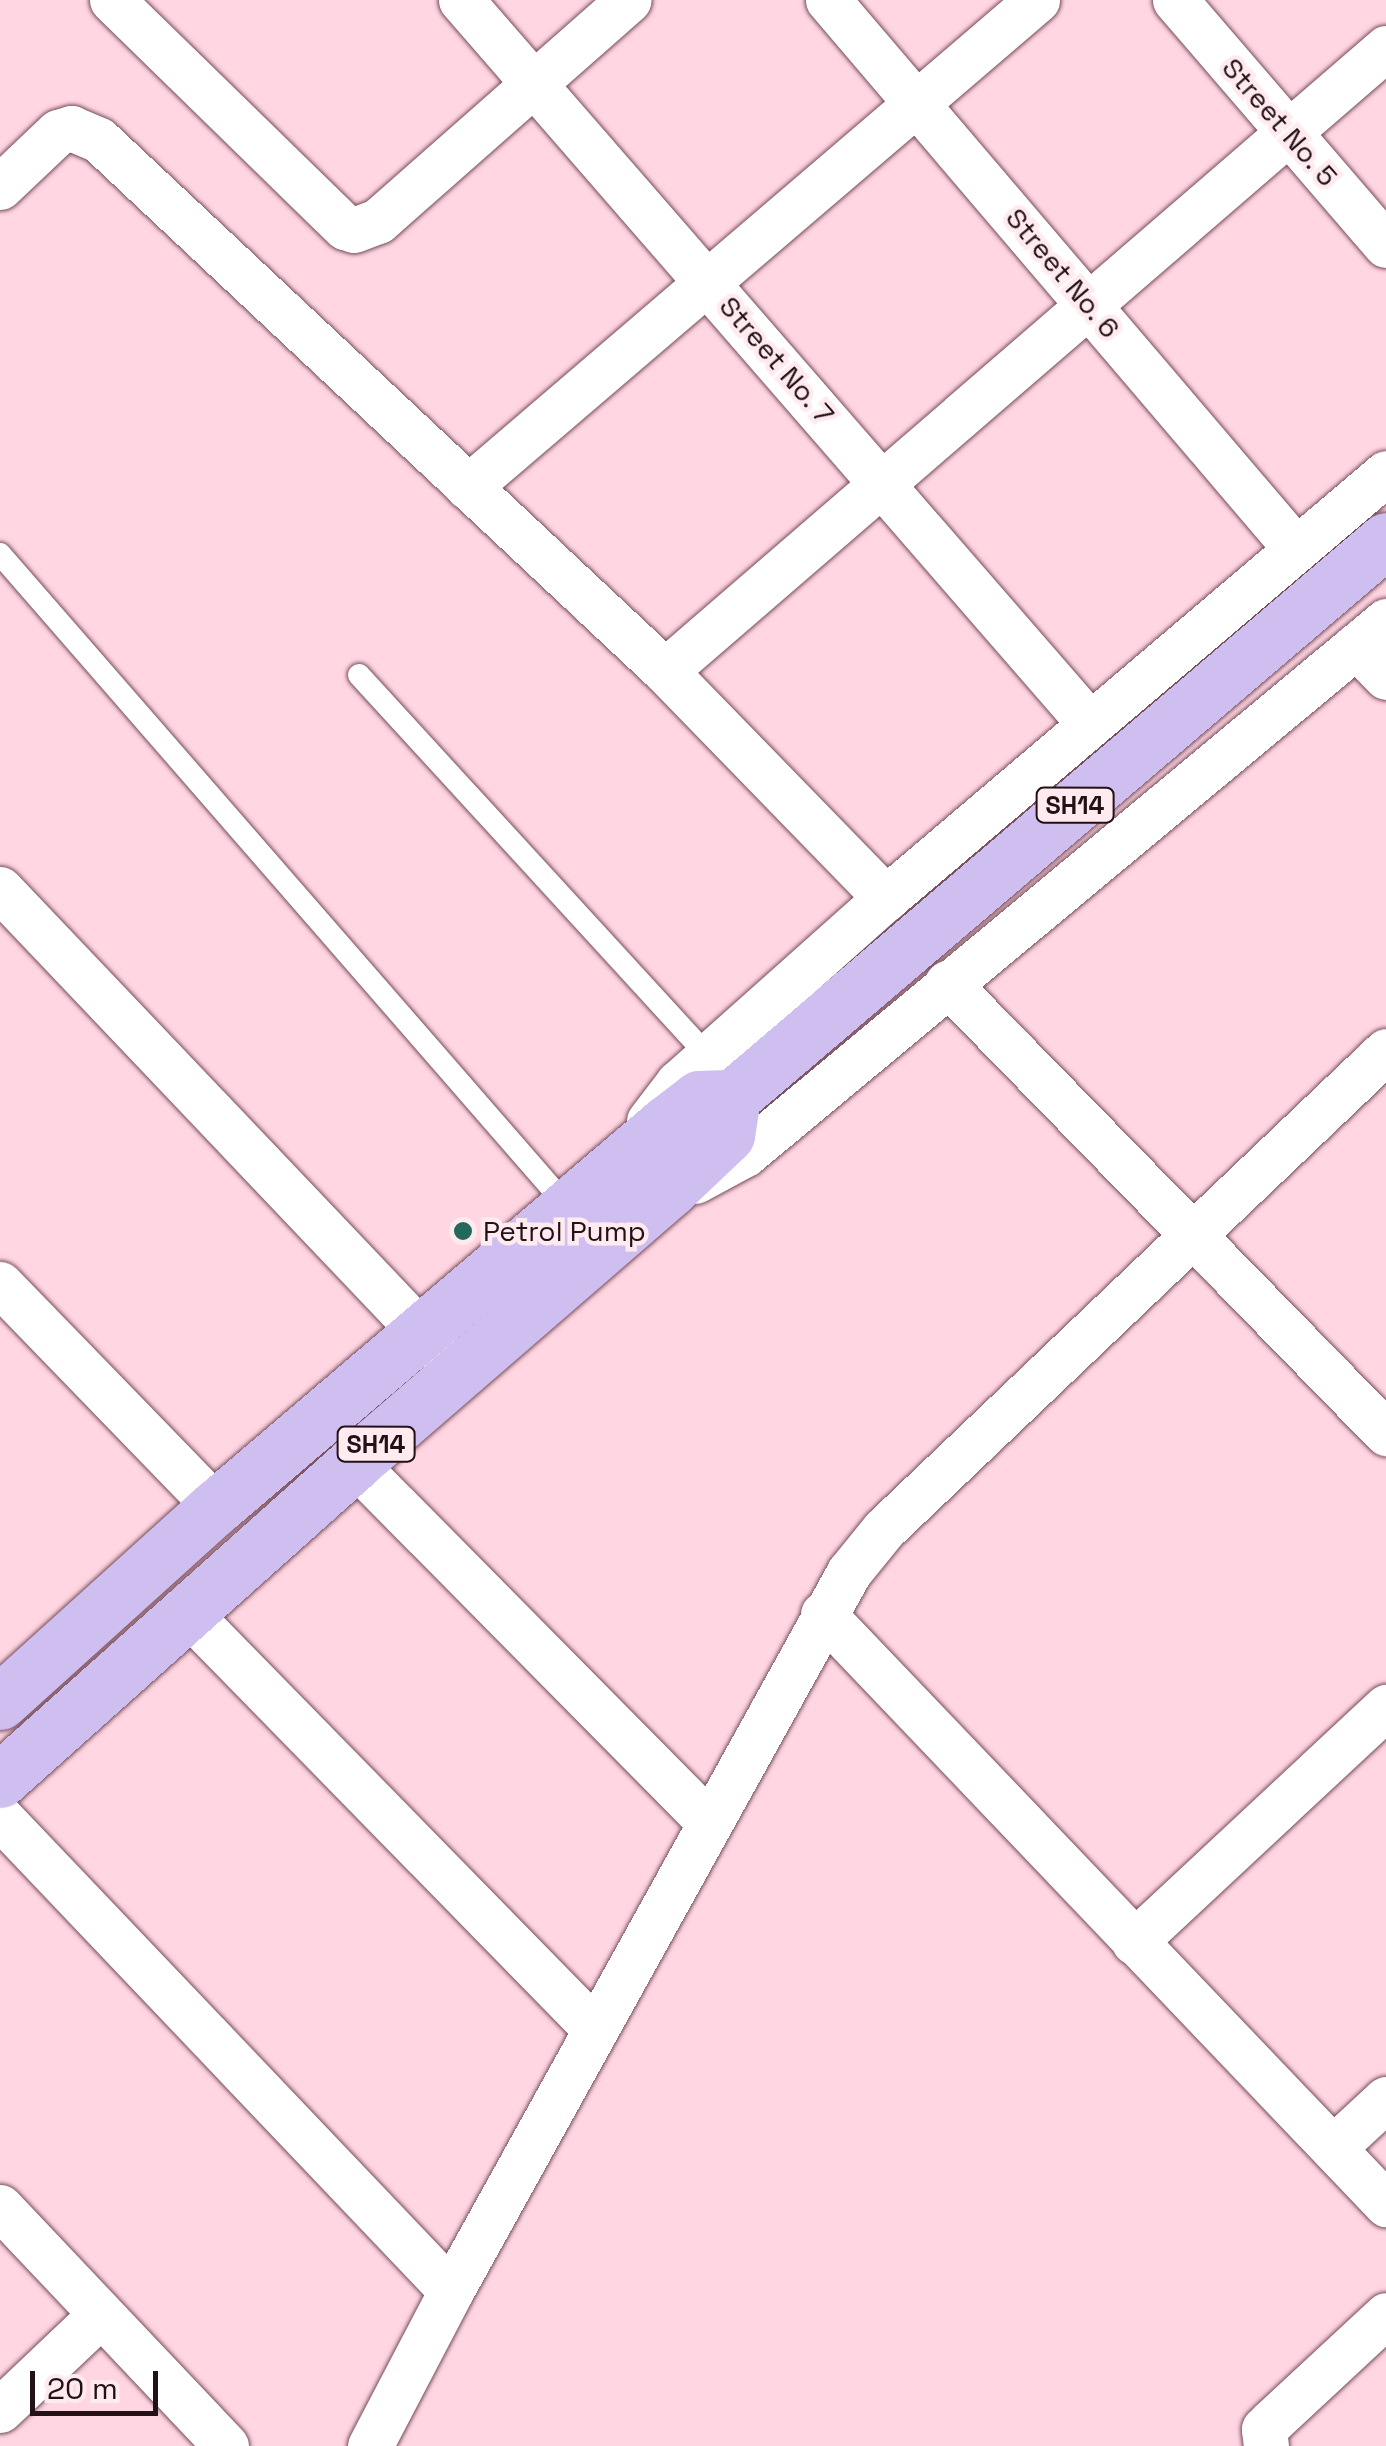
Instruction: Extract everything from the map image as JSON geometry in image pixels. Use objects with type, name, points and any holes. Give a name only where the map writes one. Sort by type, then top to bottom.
[{"type":"main road","name":"SH14","points":[[0,1780],[458,1372],[586,1228],[651,1171],[727,1135],[735,1075],[1386,540]]},
{"type":"main road","name":"SH14","points":[[6,1684],[420,1330],[586,1228]]},
{"type":"street","points":[[112,0],[344,227],[354,230],[378,221],[629,0]]},
{"type":"street","name":"Street No. 7","points":[[461,0],[1090,724]]},
{"type":"street","name":"Street No. 6","points":[[828,0],[1296,549]]},
{"type":"street","points":[[468,486],[1037,0]]},
{"type":"street","name":"Street No. 5","points":[[1175,0],[1386,245]]},
{"type":"street","points":[[665,671],[1386,48]]},
{"type":"street","points":[[0,188],[58,132],[71,128],[98,140],[665,671],[886,898]]},
{"type":"street","points":[[735,1075],[886,898],[1386,473]]},
{"type":"street","points":[[651,1171],[708,1176],[745,1154],[947,984],[1376,648]]},
{"type":"street","points":[[0,889],[458,1372]]},
{"type":"street","points":[[947,984],[1386,1433]]},
{"type":"street","points":[[370,2446],[450,2290],[849,1572],[884,1529],[1386,1051]]},
{"type":"street","points":[[0,1284],[216,1506]]},
{"type":"street","points":[[354,1463],[708,1822]]},
{"type":"street","points":[[188,1614],[595,2028]]},
{"type":"street","points":[[823,1614],[1386,2204]]},
{"type":"street","points":[[6,1684],[58,1730]]},
{"type":"street","points":[[1134,1942],[1386,1707]]},
{"type":"street","points":[[0,1817],[450,2290]]},
{"type":"street","points":[[1333,2148],[1386,2099]]},
{"type":"street","points":[[0,2207],[226,2446]]},
{"type":"street","points":[[0,2410],[102,2314]]},
{"type":"street","points":[[1266,2446],[1264,2429],[1270,2422],[1386,2315]]},
{"type":"lane","points":[[0,554],[586,1228]]},
{"type":"lane","points":[[360,675],[735,1075]]},
{"type":"place","name":"Petrol Pump","points":[[463,1231]]}]
